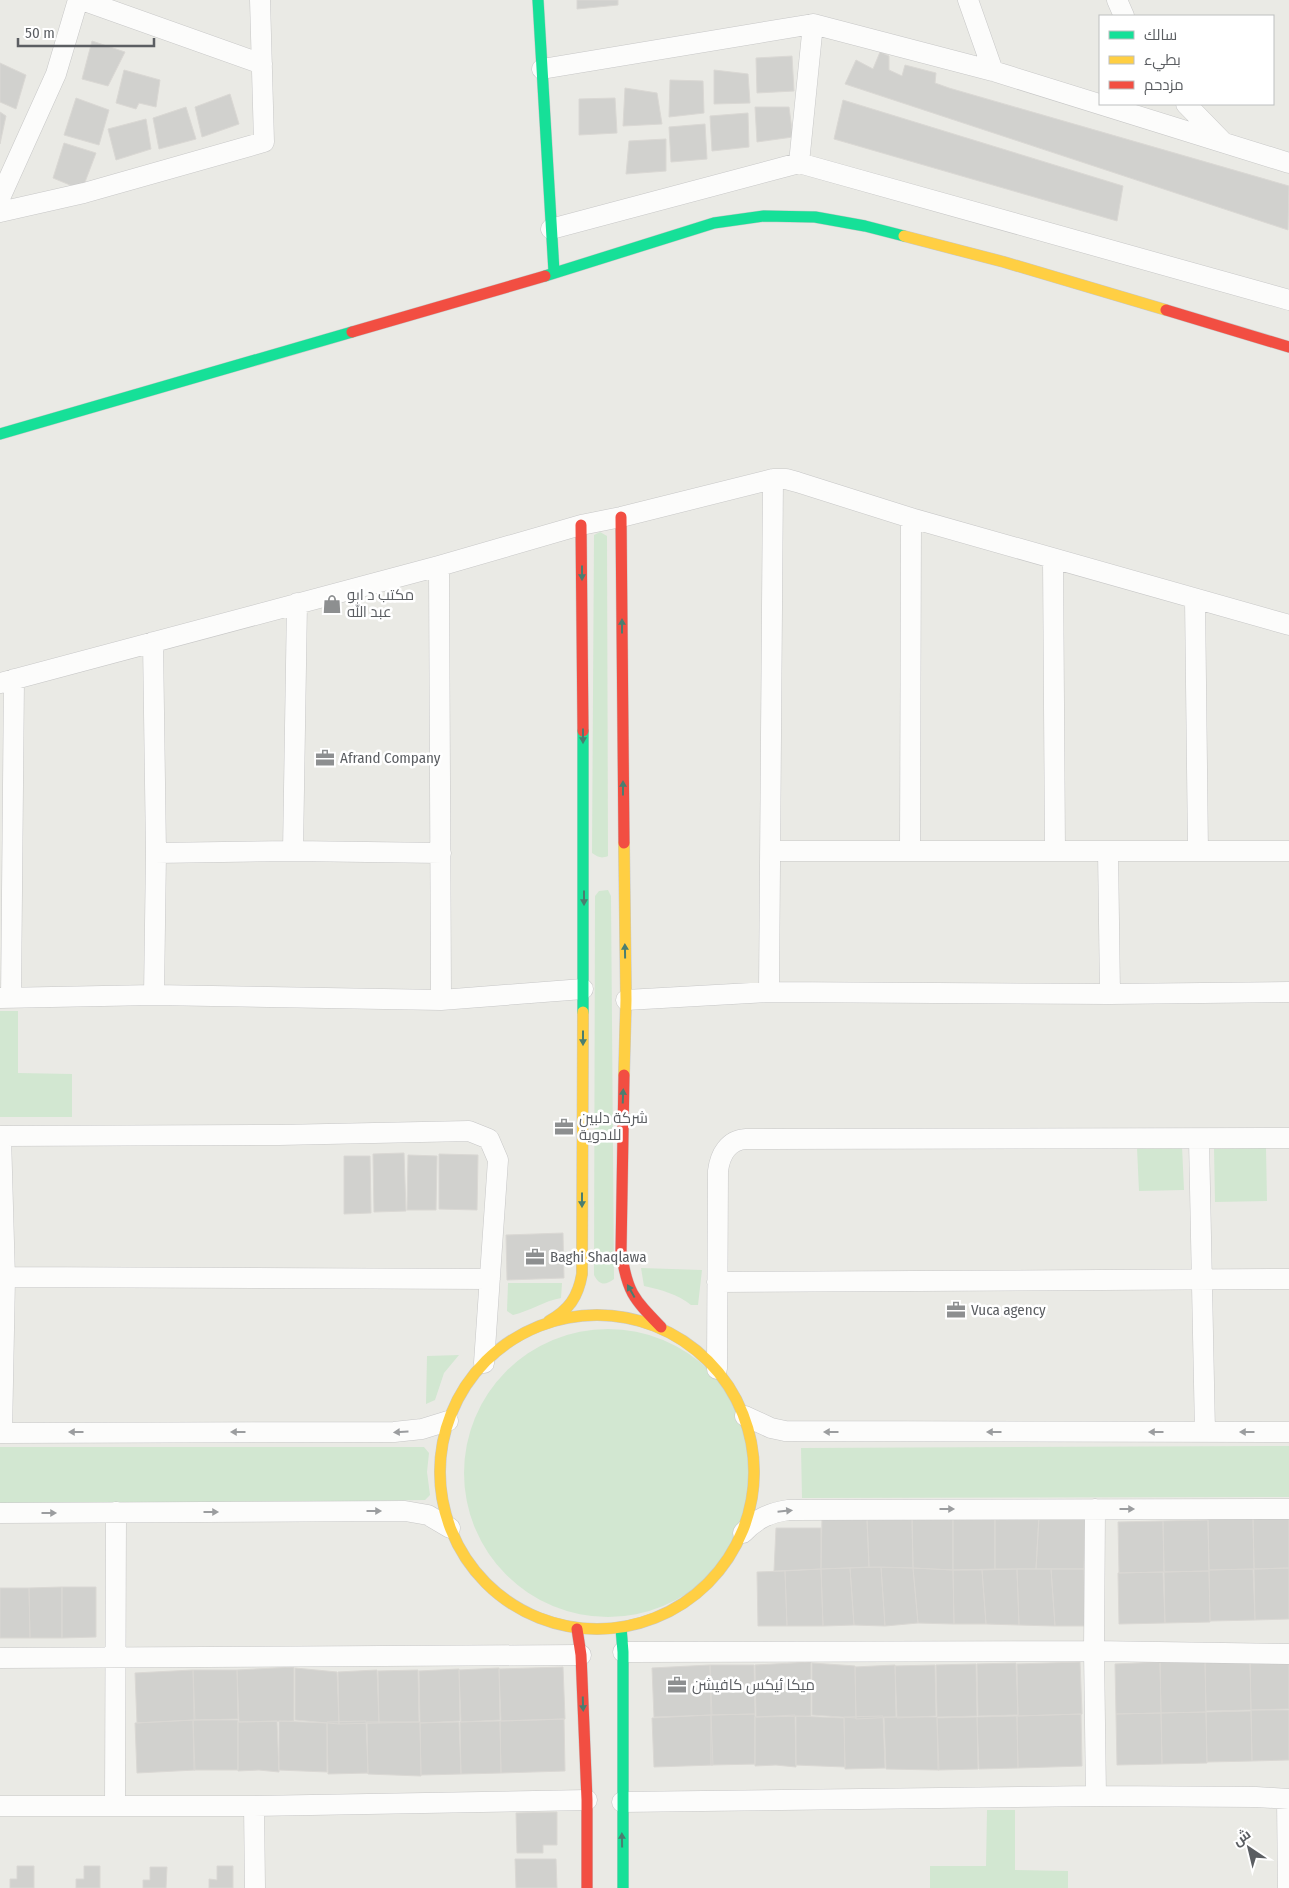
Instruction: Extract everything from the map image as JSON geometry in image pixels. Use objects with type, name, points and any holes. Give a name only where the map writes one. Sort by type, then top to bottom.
[{"type":"street","points":[[0,198],[56,74],[80,0],[262,64]]},
{"type":"street","points":[[0,212],[84,193],[264,142],[260,0]]},
{"type":"street","points":[[538,0],[555,67],[565,226],[554,272]]},
{"type":"street","points":[[968,0],[993,71]]},
{"type":"street","points":[[1117,0],[1124,15]]},
{"type":"street","points":[[555,67],[813,24],[993,71],[1099,104]]},
{"type":"street","points":[[799,163],[813,24]]},
{"type":"street","points":[[1101,105],[1289,163]]},
{"type":"street","points":[[1187,105],[1225,144]]},
{"type":"street","points":[[565,226],[799,163],[1289,300]]},
{"type":"street","points":[[0,434],[554,272],[573,264],[714,223],[764,216],[816,217],[865,226],[1004,262],[1289,347]]},
{"type":"street","points":[[769,992],[773,479]]},
{"type":"street","points":[[583,989],[441,1000],[154,994],[5,998],[7,681],[439,566],[581,524],[621,517],[773,479],[786,479],[797,482],[910,518],[1289,626]]},
{"type":"street","points":[[621,517],[620,879],[626,1000],[620,1190],[622,1258],[625,1278],[632,1293],[646,1312],[663,1328]]},
{"type":"street","points":[[910,518],[910,851]]},
{"type":"street","points":[[581,524],[588,879],[583,989],[581,1282],[580,1291],[573,1303],[562,1314],[512,1339],[484,1363],[459,1396],[448,1421],[440,1467],[442,1498],[450,1528],[469,1564],[497,1594],[532,1616],[577,1629],[621,1628],[652,1619],[681,1605],[706,1585],[727,1561],[743,1533],[752,1523],[763,1516],[775,1512],[788,1510],[1289,1509]]},
{"type":"street","points":[[1053,559],[1054,851]]},
{"type":"street","points":[[439,566],[441,1000]]},
{"type":"street","points":[[1195,599],[1198,851]]},
{"type":"street","points":[[293,851],[296,603]]},
{"type":"street","points":[[153,642],[156,853],[154,994]]},
{"type":"street","points":[[156,853],[293,851],[441,853]]},
{"type":"street","points":[[770,851],[1289,851]]},
{"type":"street","points":[[1108,851],[1110,994]]},
{"type":"street","points":[[626,1000],[769,992],[1110,994],[1289,992]]},
{"type":"street","points":[[448,1421],[422,1429],[394,1432],[1,1433],[3,1277],[1,1136],[269,1135],[469,1131],[489,1139],[498,1160],[484,1363]]},
{"type":"street","points":[[717,1369],[718,1164],[726,1147],[741,1139],[1289,1138]]},
{"type":"street","points":[[1199,1139],[1205,1432]]},
{"type":"street","points":[[3,1277],[490,1279]]},
{"type":"street","points":[[717,1282],[1289,1279]]},
{"type":"street","points":[[546,1323],[585,1315],[605,1314],[644,1321],[663,1328],[689,1344],[717,1369],[728,1383],[745,1416],[753,1445],[755,1475],[752,1504],[743,1533]]},
{"type":"street","points":[[745,1416],[771,1428],[792,1432],[1289,1432]]},
{"type":"street","points":[[1095,1509],[1096,1796]]},
{"type":"street","points":[[0,1513],[405,1511],[428,1515],[450,1528]]},
{"type":"street","points":[[115,1806],[116,1512]]},
{"type":"street","points":[[621,1628],[623,1652],[623,1888]]},
{"type":"street","points":[[577,1629],[581,1655],[587,1800],[587,1888]]},
{"type":"street","points":[[623,1652],[1094,1651],[1289,1654]]},
{"type":"street","points":[[0,1658],[581,1655]]},
{"type":"street","points":[[622,1802],[1096,1796],[1288,1799],[1288,1888]]},
{"type":"street","points":[[0,1806],[254,1806],[587,1800]]},
{"type":"street","points":[[254,1806],[254,1888]]},
{"type":"green space","points":[[600,532],[607,536],[608,856],[601,857],[592,853],[594,535]]},
{"type":"green space","points":[[608,890],[611,896],[614,1279],[608,1283],[600,1283],[594,1275],[595,896],[599,891]]},
{"type":"green space","points":[[0,1011],[18,1011],[18,1073],[72,1074],[72,1117],[0,1117]]},
{"type":"green space","points":[[1182,1146],[1184,1190],[1139,1191],[1137,1148]]},
{"type":"green space","points":[[1266,1148],[1267,1201],[1215,1202],[1214,1149]]},
{"type":"green space","points":[[641,1268],[702,1270],[698,1305],[691,1305],[675,1295],[644,1286]]},
{"type":"green space","points":[[508,1283],[562,1283],[561,1298],[513,1315],[507,1311]]},
{"type":"green space","points":[[608,1329],[636,1332],[663,1340],[688,1353],[710,1371],[728,1393],[741,1418],[749,1445],[752,1473],[749,1501],[741,1528],[728,1553],[710,1575],[688,1593],[663,1606],[636,1614],[608,1617],[580,1614],[553,1606],[528,1593],[506,1575],[488,1553],[475,1528],[467,1501],[464,1473],[467,1445],[475,1418],[488,1393],[506,1371],[528,1353],[553,1340],[580,1332]]},
{"type":"green space","points":[[459,1355],[444,1373],[435,1400],[426,1404],[427,1356]]},
{"type":"green space","points":[[1289,1446],[1289,1497],[802,1498],[801,1448]]},
{"type":"green space","points":[[0,1447],[424,1447],[429,1453],[427,1472],[430,1495],[425,1500],[142,1504],[0,1503]]},
{"type":"green space","points":[[987,1810],[1015,1810],[1015,1870],[1068,1871],[1068,1888],[930,1888],[930,1866],[986,1866]]},
{"type":"building","points":[[577,0],[618,0],[618,5],[577,9]]},
{"type":"building","points":[[92,41],[125,52],[108,86],[82,79]]},
{"type":"building","points":[[880,52],[889,56],[889,70],[902,76],[905,65],[936,73],[935,83],[949,88],[1289,186],[1288,230],[845,84],[856,60],[873,69]]},
{"type":"building","points":[[792,56],[794,91],[757,93],[756,58]]},
{"type":"building","points":[[0,63],[26,75],[16,109],[0,102]]},
{"type":"building","points":[[124,70],[160,80],[156,107],[139,103],[136,109],[116,103]]},
{"type":"building","points":[[714,70],[748,74],[750,103],[714,104]]},
{"type":"building","points":[[670,80],[703,81],[704,113],[669,117]]},
{"type":"building","points":[[625,88],[657,93],[662,124],[623,126]]},
{"type":"building","points":[[230,94],[239,124],[202,137],[195,107]]},
{"type":"building","points":[[76,98],[109,110],[99,145],[64,135]]},
{"type":"building","points":[[615,98],[617,133],[579,135],[579,99]]},
{"type":"building","points":[[843,100],[1123,186],[1117,221],[834,139]]},
{"type":"building","points":[[186,107],[196,139],[159,149],[153,118]]},
{"type":"building","points":[[755,107],[789,107],[793,137],[757,142]]},
{"type":"building","points":[[0,112],[6,116],[0,144]]},
{"type":"building","points":[[748,113],[749,147],[712,151],[710,116]]},
{"type":"building","points":[[146,119],[151,149],[116,160],[108,129]]},
{"type":"building","points":[[705,124],[707,159],[671,162],[669,127]]},
{"type":"building","points":[[666,139],[666,171],[626,174],[629,141]]},
{"type":"building","points":[[64,143],[96,153],[82,190],[53,178]]},
{"type":"building","points":[[404,1153],[406,1211],[374,1212],[373,1154]]},
{"type":"building","points":[[439,1154],[478,1155],[477,1210],[439,1209]]},
{"type":"building","points":[[408,1155],[437,1156],[436,1210],[407,1210]]},
{"type":"building","points":[[344,1156],[370,1156],[371,1213],[344,1214]]},
{"type":"building","name":"Baghi Shaqlawa","points":[[563,1233],[564,1278],[507,1280],[506,1235]]},
{"type":"building","points":[[1086,1515],[1084,1569],[1036,1569],[1039,1516]]},
{"type":"building","points":[[912,1516],[953,1516],[953,1570],[913,1568]]},
{"type":"building","points":[[912,1516],[913,1568],[869,1567],[867,1518]]},
{"type":"building","points":[[953,1516],[995,1516],[995,1569],[953,1570]]},
{"type":"building","points":[[995,1516],[1039,1516],[1036,1569],[995,1569]]},
{"type":"building","points":[[822,1517],[867,1518],[869,1567],[821,1569]]},
{"type":"building","points":[[1289,1517],[1289,1568],[1254,1569],[1253,1518]]},
{"type":"building","points":[[1253,1518],[1254,1569],[1209,1570],[1208,1519]]},
{"type":"building","points":[[1208,1520],[1209,1571],[1164,1572],[1163,1521]]},
{"type":"building","points":[[1163,1521],[1164,1572],[1119,1573],[1118,1522]]},
{"type":"building","points":[[776,1528],[821,1528],[821,1569],[774,1571]]},
{"type":"building","points":[[881,1567],[885,1626],[854,1625],[850,1568]]},
{"type":"building","points":[[881,1567],[913,1568],[918,1623],[885,1626]]},
{"type":"building","points":[[850,1568],[854,1625],[823,1626],[821,1569]]},
{"type":"building","points":[[913,1568],[953,1570],[954,1624],[918,1623]]},
{"type":"building","points":[[1289,1568],[1289,1619],[1255,1620],[1254,1569]]},
{"type":"building","points":[[821,1569],[823,1626],[787,1626],[785,1571]]},
{"type":"building","points":[[1017,1569],[1019,1625],[986,1624],[982,1570]]},
{"type":"building","points":[[1017,1569],[1051,1569],[1055,1626],[1019,1625]]},
{"type":"building","points":[[1051,1569],[1084,1569],[1086,1626],[1055,1626]]},
{"type":"building","points":[[1253,1569],[1255,1620],[1210,1621],[1209,1570]]},
{"type":"building","points":[[953,1570],[982,1570],[986,1624],[954,1624]]},
{"type":"building","points":[[785,1571],[787,1626],[758,1626],[757,1572]]},
{"type":"building","points":[[1209,1571],[1210,1622],[1165,1623],[1164,1572]]},
{"type":"building","points":[[1163,1572],[1165,1623],[1119,1624],[1118,1573]]},
{"type":"building","points":[[62,1587],[96,1587],[96,1637],[62,1638]]},
{"type":"building","points":[[62,1587],[62,1638],[30,1638],[29,1588]]},
{"type":"building","points":[[0,1588],[29,1588],[30,1638],[0,1638]]},
{"type":"building","points":[[1289,1659],[1289,1709],[1251,1710],[1250,1660]]},
{"type":"building","points":[[1250,1660],[1251,1710],[1206,1711],[1205,1661]]},
{"type":"building","points":[[1205,1661],[1206,1712],[1161,1713],[1160,1662]]},
{"type":"building","points":[[811,1662],[811,1716],[756,1717],[755,1665]]},
{"type":"building","points":[[1080,1662],[1082,1714],[1018,1716],[1017,1664]]},
{"type":"building","points":[[1160,1662],[1161,1713],[1116,1714],[1115,1664]]},
{"type":"building","points":[[812,1663],[855,1666],[856,1718],[812,1715]]},
{"type":"building","points":[[1016,1663],[1018,1715],[978,1716],[977,1664]]},
{"type":"building","points":[[976,1664],[977,1716],[937,1717],[936,1665]]},
{"type":"building","points":[[710,1665],[712,1715],[654,1717],[652,1668]]},
{"type":"building","points":[[710,1665],[754,1665],[755,1714],[711,1715]]},
{"type":"building","points":[[895,1665],[896,1717],[856,1719],[855,1667]]},
{"type":"building","points":[[935,1665],[936,1716],[897,1718],[895,1666]]},
{"type":"building","points":[[294,1667],[294,1721],[239,1722],[237,1670]]},
{"type":"building","points":[[563,1667],[565,1719],[501,1721],[499,1669]]},
{"type":"building","points":[[295,1668],[337,1672],[339,1724],[295,1720]]},
{"type":"building","points":[[499,1668],[500,1720],[461,1722],[459,1670]]},
{"type":"building","points":[[459,1669],[460,1721],[420,1723],[419,1671]]},
{"type":"building","points":[[193,1670],[237,1670],[238,1719],[194,1720]]},
{"type":"building","points":[[193,1670],[195,1720],[137,1723],[135,1673]]},
{"type":"building","points":[[377,1670],[379,1723],[339,1724],[338,1672]]},
{"type":"building","points":[[418,1670],[419,1722],[379,1723],[378,1671]]},
{"type":"building","points":[[1251,1710],[1289,1710],[1289,1760],[1252,1761]]},
{"type":"building","points":[[1251,1711],[1252,1761],[1207,1762],[1206,1712]]},
{"type":"building","points":[[1206,1712],[1207,1763],[1162,1764],[1161,1713]]},
{"type":"building","points":[[1161,1713],[1162,1764],[1117,1765],[1116,1714]]},
{"type":"building","points":[[755,1714],[755,1764],[711,1765],[711,1715]]},
{"type":"building","points":[[1081,1714],[1082,1766],[1018,1768],[1017,1716]]},
{"type":"building","points":[[711,1715],[713,1765],[654,1767],[652,1718]]},
{"type":"building","points":[[795,1715],[796,1767],[776,1765],[755,1766],[755,1717]]},
{"type":"building","points":[[796,1716],[844,1718],[845,1767],[796,1765]]},
{"type":"building","points":[[883,1716],[885,1768],[845,1769],[844,1717]]},
{"type":"building","points":[[1017,1716],[1018,1768],[979,1769],[977,1717]]},
{"type":"building","points":[[884,1717],[937,1717],[939,1770],[886,1769]]},
{"type":"building","points":[[977,1717],[978,1769],[938,1770],[937,1718]]},
{"type":"building","points":[[564,1719],[565,1771],[501,1773],[500,1721]]},
{"type":"building","points":[[193,1720],[195,1770],[137,1773],[135,1723]]},
{"type":"building","points":[[193,1720],[238,1720],[238,1770],[194,1770]]},
{"type":"building","points":[[277,1721],[279,1772],[259,1770],[238,1771],[238,1722]]},
{"type":"building","points":[[279,1721],[327,1723],[327,1772],[279,1770]]},
{"type":"building","points":[[366,1721],[368,1773],[328,1774],[327,1722]]},
{"type":"building","points":[[500,1721],[501,1773],[461,1774],[460,1722]]},
{"type":"building","points":[[367,1722],[420,1722],[421,1776],[368,1774]]},
{"type":"building","points":[[459,1722],[461,1774],[421,1775],[420,1723]]},
{"type":"building","points":[[557,1812],[557,1845],[543,1845],[543,1853],[517,1853],[516,1813]]},
{"type":"building","points":[[515,1859],[556,1859],[557,1888],[516,1888]]},
{"type":"building","points":[[17,1866],[34,1866],[34,1888],[10,1888],[10,1879],[17,1879]]},
{"type":"building","points":[[84,1866],[100,1866],[100,1888],[76,1888],[76,1879],[84,1879]]},
{"type":"building","points":[[217,1866],[233,1866],[233,1888],[209,1888],[209,1879],[217,1880]]},
{"type":"building","points":[[150,1867],[167,1867],[166,1888],[143,1888],[143,1880],[150,1880]]},
{"type":"traffic: fast","points":[[538,0],[554,272]]},
{"type":"traffic: fast","points":[[545,276],[714,223],[764,216],[815,217],[865,226],[904,236]]},
{"type":"traffic: fast","points":[[0,434],[352,332]]},
{"type":"traffic: fast","points":[[583,731],[583,1012]]},
{"type":"traffic: fast","points":[[621,1628],[623,1652],[623,1888]]},
{"type":"traffic: slow","points":[[904,236],[1004,262],[1166,310]]},
{"type":"traffic: slow","points":[[624,843],[626,1000],[624,1075]]},
{"type":"traffic: slow","points":[[549,1321],[572,1302],[578,1290],[582,1274],[583,1012]]},
{"type":"traffic: slow","points":[[582,1315],[612,1315],[643,1321],[671,1333],[697,1350],[719,1372],[736,1398],[748,1426],[754,1457],[754,1472],[754,1487],[748,1518],[736,1546],[719,1572],[697,1594],[671,1611],[643,1623],[612,1629],[582,1629],[551,1623],[523,1611],[497,1594],[475,1572],[458,1546],[446,1518],[440,1487],[440,1457],[446,1426],[458,1398],[475,1372],[497,1350],[523,1333],[551,1321],[582,1315]]},
{"type":"traffic: jam","points":[[352,332],[545,276]]},
{"type":"traffic: jam","points":[[1166,310],[1289,347]]},
{"type":"traffic: jam","points":[[621,517],[624,843]]},
{"type":"traffic: jam","points":[[581,525],[583,731]]},
{"type":"traffic: jam","points":[[624,1075],[621,1251],[626,1276],[633,1294],[661,1327]]},
{"type":"traffic: jam","points":[[577,1629],[581,1655],[587,1800],[587,1888]]},
{"type":"place","name":"مكتب د ابو عبد الله","points":[[332,604]]},
{"type":"place","name":"Afrand Company","points":[[325,758]]},
{"type":"place","name":"شركة دلبين للادوية","points":[[564,1127]]},
{"type":"place","name":"Baghi Shaqlawa","points":[[535,1257]]},
{"type":"place","name":"Vuca agency","points":[[956,1310]]},
{"type":"place","name":"میکا ئیکس کافیشن","points":[[677,1685]]}]
